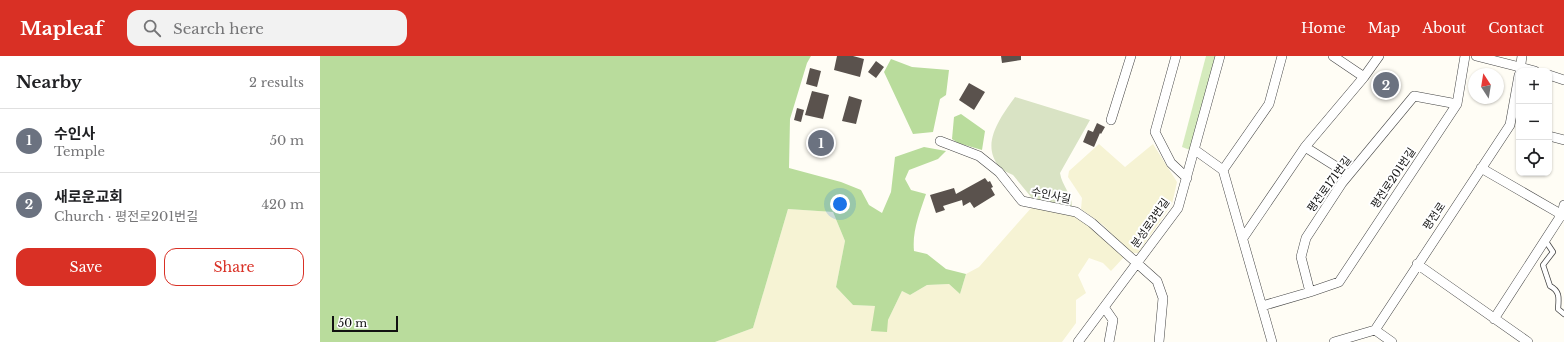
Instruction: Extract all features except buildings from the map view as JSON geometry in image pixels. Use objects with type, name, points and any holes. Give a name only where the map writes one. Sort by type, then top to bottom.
[{"type":"street","points":[[1112,120],[1131,56]]},
{"type":"street","points":[[1176,56],[1155,132],[1172,163],[1187,178]]},
{"type":"street","name":"분성로3번길","points":[[1078,342],[1178,208],[1220,56]]},
{"type":"street","points":[[1223,170],[1269,104],[1282,56]]},
{"type":"street","points":[[1333,56],[1364,77]]},
{"type":"street","points":[[1243,238],[1305,147],[1364,77],[1379,56]]},
{"type":"street","name":"평전로201번길","points":[[1310,292],[1339,282],[1456,104],[1465,56]]},
{"type":"street","points":[[1476,56],[1516,70]]},
{"type":"street","name":"평전로","points":[[1520,68],[1522,56]]},
{"type":"street","points":[[1552,76],[1564,80]]},
{"type":"street","name":"평전로171번길","points":[[1310,292],[1301,257],[1306,238],[1348,174],[1414,96],[1456,104]]},
{"type":"street","name":"평전로","points":[[1375,330],[1481,168],[1514,126],[1516,104]]},
{"type":"street","points":[[1552,137],[1564,140]]},
{"type":"street","name":"수인사길","points":[[940,141],[979,156],[998,172],[1022,201],[1076,212],[1092,223],[1157,281],[1164,298],[1159,342]]},
{"type":"street","points":[[1305,147],[1348,174]]},
{"type":"street","points":[[1195,150],[1223,170],[1272,342]]},
{"type":"street","points":[[1481,168],[1563,215]]},
{"type":"street","points":[[1494,319],[1563,215],[1564,204]]},
{"type":"street","points":[[1417,264],[1528,342]]},
{"type":"street","points":[[1262,306],[1310,292]]},
{"type":"street","points":[[1104,307],[1113,320],[1109,342]]},
{"type":"street","points":[[1334,342],[1375,330],[1392,342]]},
{"type":"lane","points":[[1545,240],[1554,252],[1543,265],[1550,286],[1556,289],[1559,295],[1558,309],[1564,314]]},
{"type":"shaded area","points":[[1099,144],[1125,167],[1153,144],[1177,182],[1172,204],[1138,253],[1130,253],[1103,225],[1081,209],[1082,198],[1068,177],[1069,171]]},
{"type":"shaded area","points":[[1032,207],[1075,215],[1096,230],[1124,257],[1111,271],[1103,263],[1089,258],[1078,275],[1086,293],[1076,300],[1076,323],[1062,342],[715,342],[753,328],[788,209],[833,212],[845,241],[836,287],[853,305],[876,306],[872,331],[888,320],[902,291],[910,295],[927,285],[949,284],[960,294],[966,274],[979,267]]},
{"type":"green space","points":[[320,56],[811,56],[807,63],[790,119],[789,168],[841,182],[861,190],[869,205],[882,213],[891,192],[895,157],[924,147],[946,151],[938,159],[909,170],[905,179],[911,190],[926,194],[915,229],[914,251],[927,254],[946,269],[966,274],[960,294],[949,284],[927,285],[910,295],[902,291],[888,320],[887,332],[871,331],[875,306],[853,305],[836,287],[845,241],[833,212],[788,209],[753,328],[715,342],[320,342]]},
{"type":"green space","points":[[1206,56],[1217,56],[1190,150],[1182,147]]},
{"type":"green space","points":[[891,59],[912,67],[949,70],[946,95],[940,99],[933,132],[913,134],[884,72]]},
{"type":"green space","points":[[1015,97],[1090,120],[1060,173],[1072,202],[1072,206],[1036,203],[1013,175],[1000,169],[995,161],[991,145],[992,137],[998,123]]},
{"type":"green space","points":[[961,114],[985,131],[982,150],[958,143],[952,139],[954,117]]},
{"type":"place","name":"새로운교회","points":[[1386,85]]},
{"type":"place","name":"수인사","points":[[821,143]]}]
